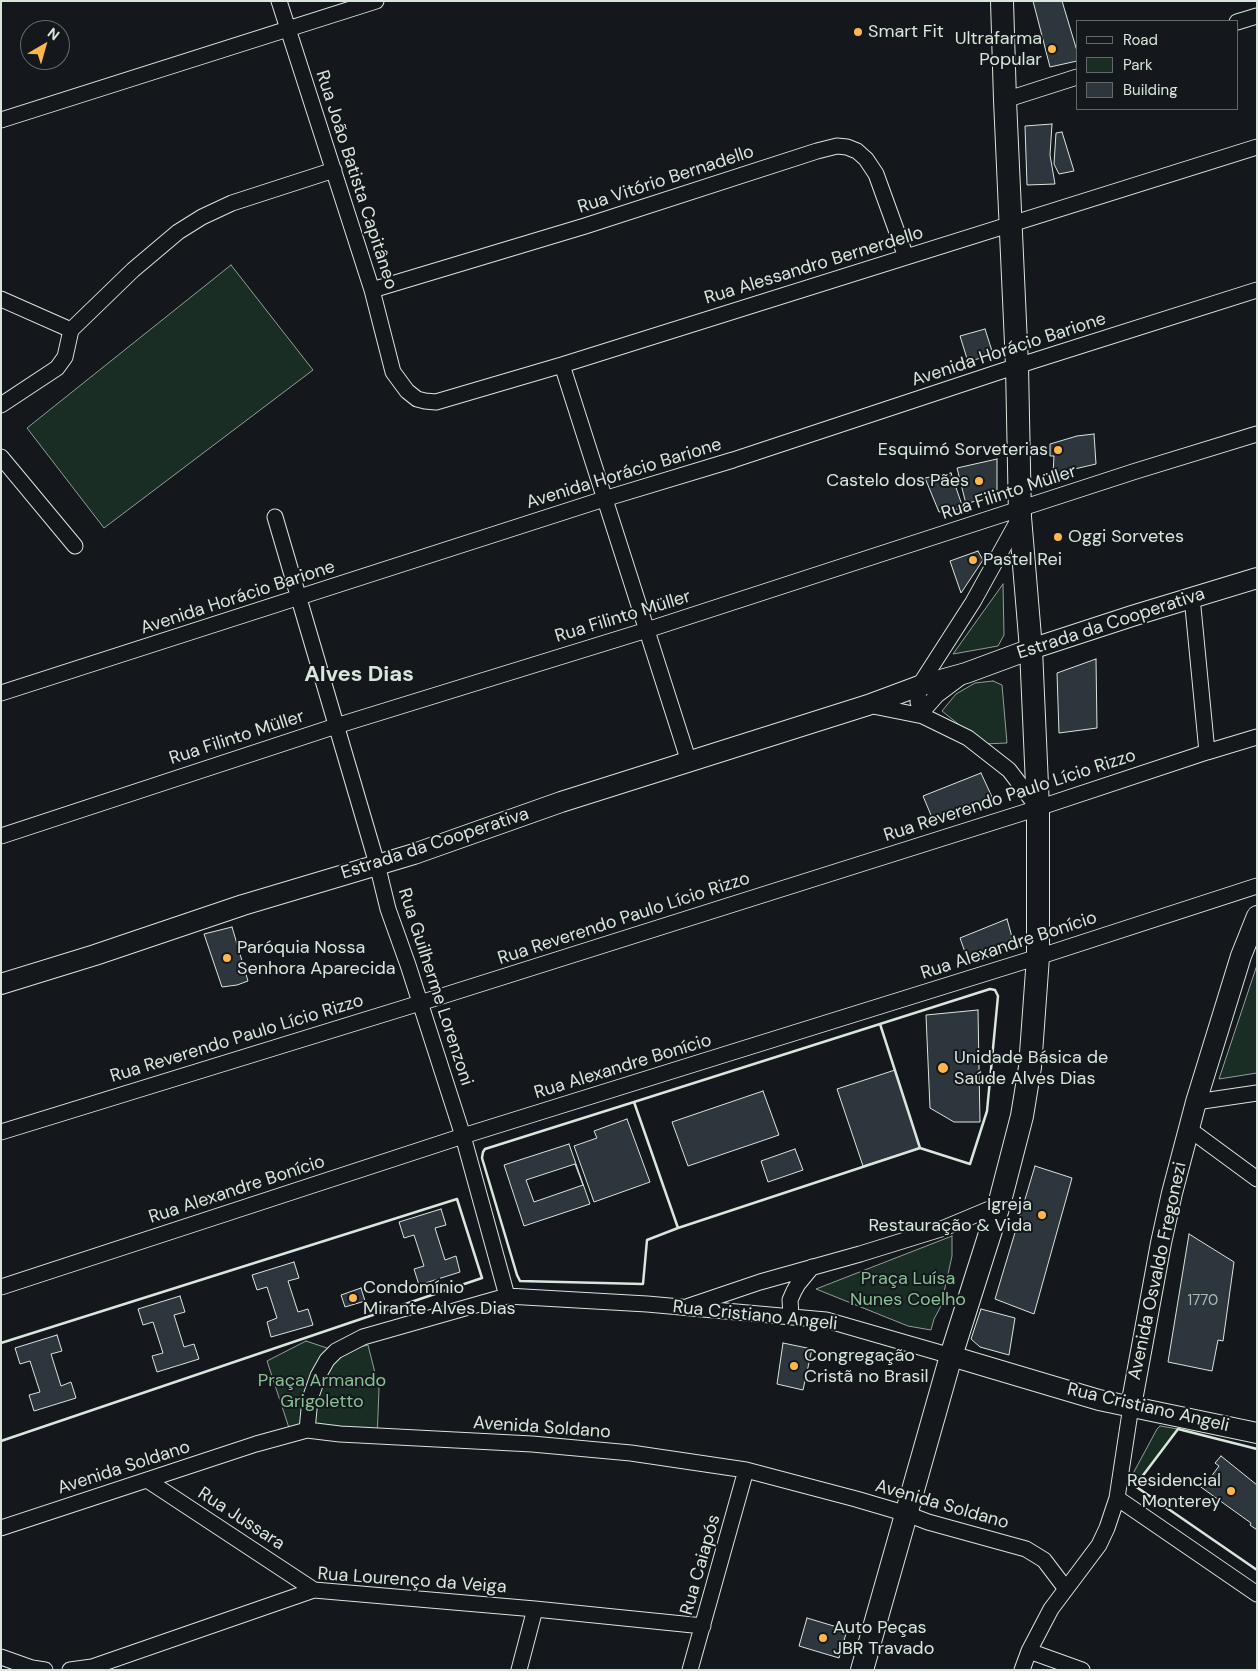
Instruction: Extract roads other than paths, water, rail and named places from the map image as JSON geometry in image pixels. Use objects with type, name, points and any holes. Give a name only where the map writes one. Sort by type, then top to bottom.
[{"type":"main road","points":[[862,1670],[951,1356],[999,1205],[1022,1116],[1030,1067],[1038,957],[1038,808],[1031,649],[1020,513],[1017,366],[1002,1]]},
{"type":"street","name":"Rua João Batista Capitâneo","points":[[279,1],[372,290],[393,372]]},
{"type":"street","points":[[1,120],[376,1]]},
{"type":"street","points":[[1238,22],[1257,16]]},
{"type":"street","points":[[1005,100],[1076,77]]},
{"type":"street","name":"Rua Vitório Bernadello","points":[[372,290],[586,226],[837,146],[857,151],[866,159],[876,174],[906,257]]},
{"type":"street","name":"Rua Alessandro Bernerdello","points":[[393,372],[407,392],[417,399],[436,402],[562,365],[1257,147]]},
{"type":"street","points":[[1,405],[56,368],[65,357],[71,330],[155,250],[178,232],[202,217],[232,203],[334,170]]},
{"type":"street","name":"Avenida Horácio Barione","points":[[1,694],[1257,290]]},
{"type":"street","points":[[1,299],[71,330]]},
{"type":"street","points":[[562,365],[689,762]]},
{"type":"street","name":"Rua Filinto Müller","points":[[1,836],[336,726],[1020,513],[1257,434]]},
{"type":"street","points":[[1,457],[75,546]]},
{"type":"street","points":[[1020,513],[973,602],[918,686],[918,702],[923,714],[968,738],[1009,770],[1038,808]]},
{"type":"street","name":"Rua Guilherme Lorenzoni","points":[[275,517],[377,864],[388,909],[463,1136],[507,1296]]},
{"type":"street","name":"Estrada da Cooperativa","points":[[1,984],[95,955],[243,904],[414,854],[560,802],[868,705],[918,686],[966,673],[1031,649],[1257,578]]},
{"type":"street","points":[[1192,597],[1207,752]]},
{"type":"street","name":"Estrada da Cooperativa","points":[[868,705],[923,714],[937,695],[966,673]]},
{"type":"street","name":"Rua Reverendo Paulo Lício Rizzo","points":[[1,1132],[420,1003],[1257,737]]},
{"type":"street","name":"Rua Alexandre Bonício","points":[[1,1286],[463,1136],[1038,957],[1257,886]]},
{"type":"street","name":"Avenida Osvaldo Fregonezi","points":[[1022,1670],[1029,1651],[1051,1609],[1099,1545],[1117,1498],[1160,1243],[1172,1193],[1196,1102],[1241,956],[1257,916]]},
{"type":"street","points":[[1196,1102],[1257,1093]]},
{"type":"street","points":[[1189,1130],[1257,1179]]},
{"type":"street","points":[[685,1308],[751,1285],[944,1228],[999,1205]]},
{"type":"street","points":[[791,1316],[790,1300],[798,1284],[812,1267]]},
{"type":"street","name":"Rua Cristiano Angeli","points":[[308,1430],[310,1399],[315,1384],[327,1360],[336,1351],[363,1337],[507,1296],[826,1320],[1099,1400],[1257,1433]]},
{"type":"street","name":"Avenida Soldano","points":[[1,1528],[256,1444],[308,1430],[340,1434],[591,1449],[746,1470],[846,1496],[928,1522],[1026,1549],[1044,1560],[1066,1589]]},
{"type":"street","name":"Rua Caiapós","points":[[690,1670],[746,1470]]},
{"type":"street","name":"Rua Jussara","points":[[147,1480],[314,1590]]},
{"type":"street","points":[[1117,1498],[1257,1594]]},
{"type":"street","name":"Rua Lourenço da Veiga","points":[[70,1670],[93,1668],[314,1590],[703,1626]]},
{"type":"street","points":[[519,1670],[535,1609]]},
{"type":"street","points":[[1029,1651],[1082,1670]]},
{"type":"street","points":[[1,1657],[32,1668],[45,1670]]},
{"type":"place","name":"Smart Fit","points":[[858,32]]},
{"type":"place","name":"Ultrafarma Popular","points":[[1052,49]]},
{"type":"place","name":"Esquimó Sorveterias","points":[[1058,450]]},
{"type":"place","name":"Castelo dos Pães","points":[[979,481]]},
{"type":"place","name":"Oggi Sorvetes","points":[[1058,537]]},
{"type":"place","name":"Pastel Rei","points":[[973,560]]},
{"type":"place","name":"Paróquia Nossa Senhora Aparecida","points":[[227,958]]},
{"type":"place","name":"Unidade Básica de Saúde Alves Dias","points":[[943,1068]]},
{"type":"place","name":"Igreja Restauração & Vida","points":[[1042,1215]]},
{"type":"place","name":"Condomínio Mirante Alves Dias","points":[[353,1298]]},
{"type":"place","name":"Congregação Cristã no Brasil","points":[[794,1366]]},
{"type":"place","name":"Residencial Monterey","points":[[1231,1491]]},
{"type":"place","name":"Auto Peças JBR Travado","points":[[823,1638]]},
{"type":"district","name":"Alves Dias","points":[[359,675]]},
{"type":"park label","name":"Praça Luísa Nunes Coelho","points":[[908,1289]]},
{"type":"park label","name":"Praça Armando Grigoletto","points":[[322,1391]]}]
